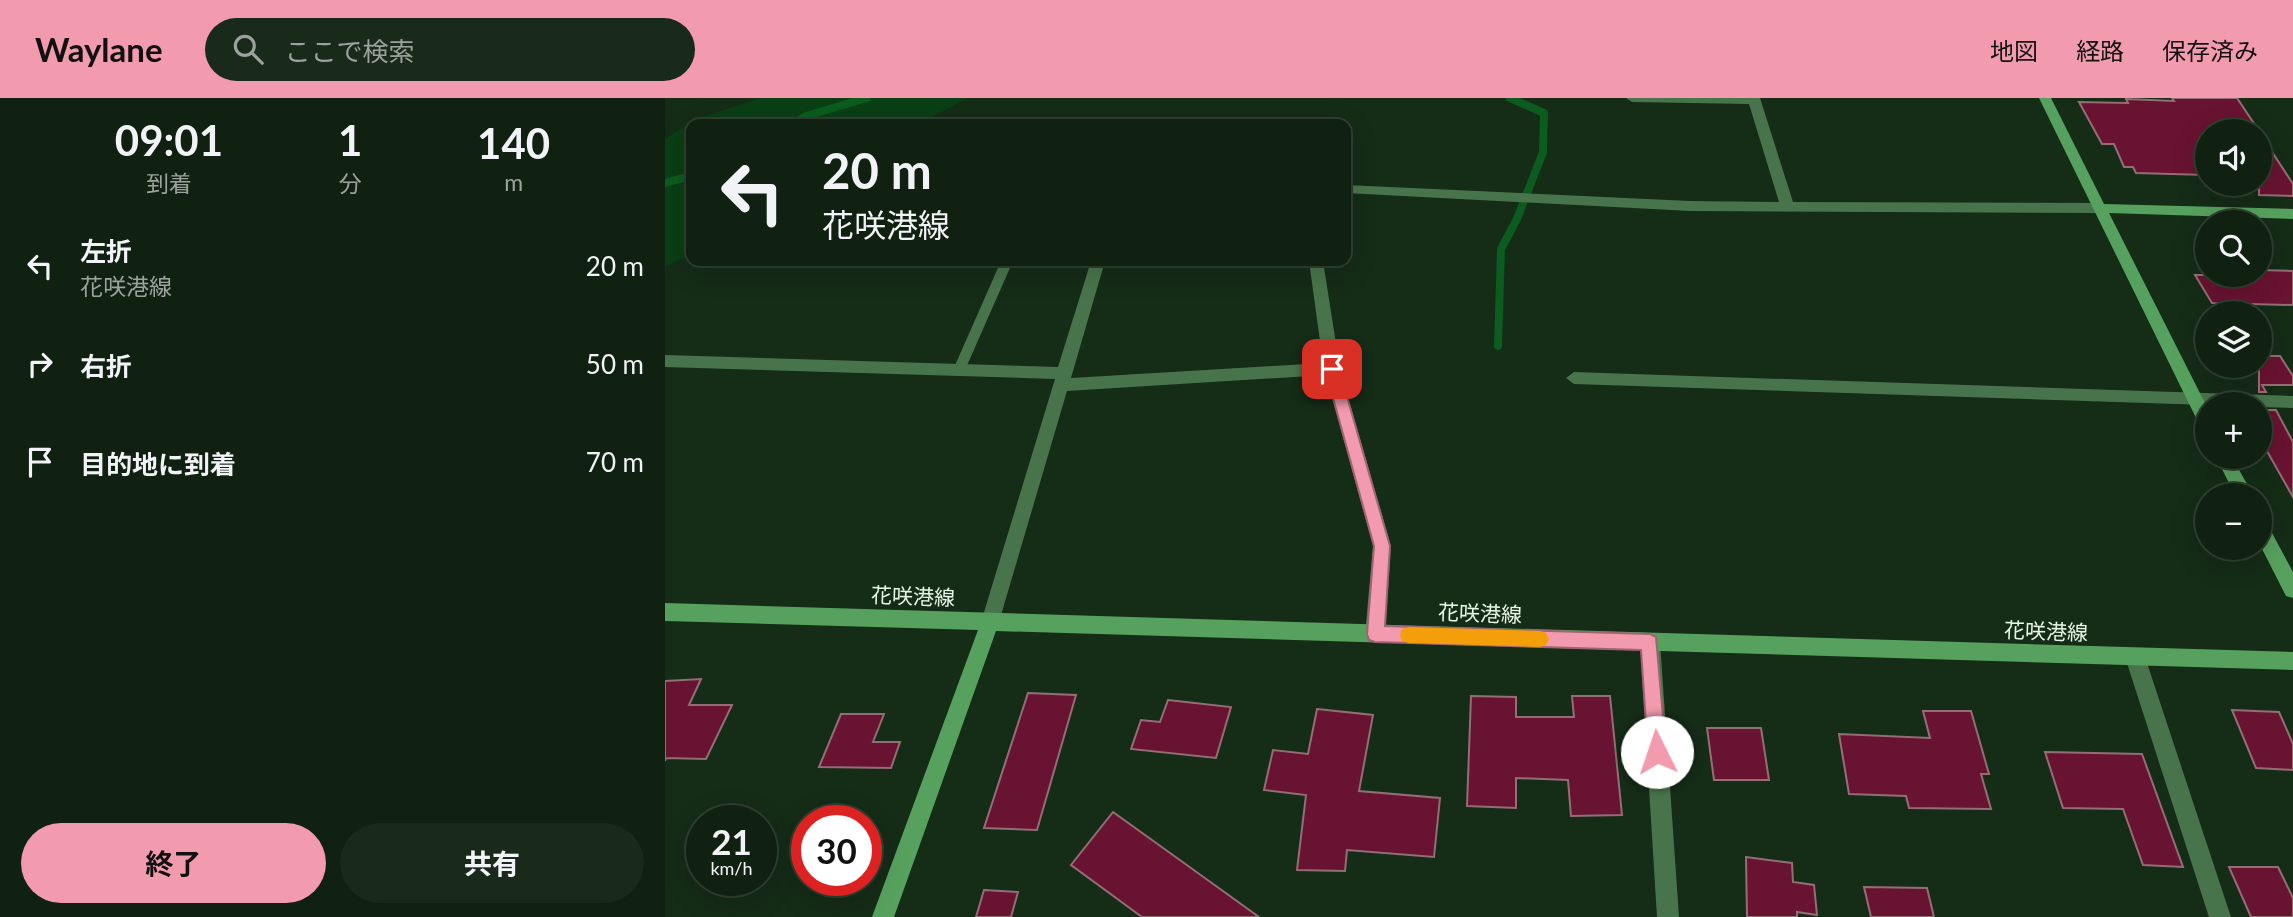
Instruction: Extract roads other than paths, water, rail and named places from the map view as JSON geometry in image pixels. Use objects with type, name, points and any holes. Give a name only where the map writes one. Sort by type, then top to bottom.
[{"type":"main road","points":[[2045,98],[2195,401]]},
{"type":"main road","points":[[2099,208],[2293,214]]},
{"type":"main road","points":[[2272,550],[2293,590]]},
{"type":"main road","name":"花咲港線","points":[[665,612],[2293,661]]},
{"type":"main road","points":[[883,917],[990,622]]},
{"type":"street","points":[[1632,98],[1754,99],[1787,205]]},
{"type":"street","points":[[1351,189],[1690,206],[2099,208]]},
{"type":"street","points":[[990,622],[1096,266]]},
{"type":"street","points":[[1317,266],[1332,369],[1382,546],[1375,634]]},
{"type":"street","points":[[665,361],[959,370],[1061,379],[1332,369]]},
{"type":"street","points":[[1574,378],[2195,401]]},
{"type":"street","points":[[2272,402],[2293,402]]},
{"type":"street","points":[[1650,642],[1668,917]]},
{"type":"street","points":[[2135,657],[2220,917]]},
{"type":"lane","points":[[959,370],[1005,266]]},
{"type":"waterway","points":[[801,119],[867,98]]},
{"type":"waterway","points":[[1498,346],[1501,249],[1517,219],[1543,152],[1544,113],[1510,98]]},
{"type":"waterway","points":[[665,183],[686,177]]}]
